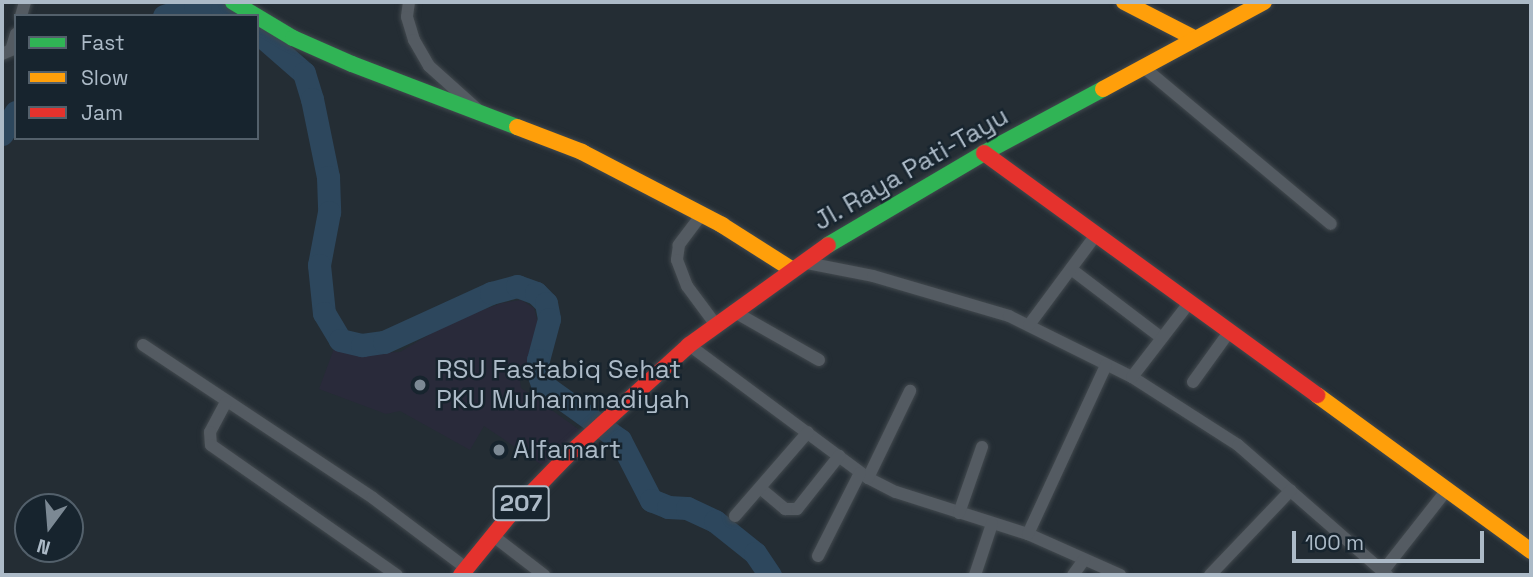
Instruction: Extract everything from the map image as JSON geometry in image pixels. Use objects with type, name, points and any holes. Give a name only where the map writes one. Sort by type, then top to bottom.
[{"type":"street","points":[[233,2],[253,14]]},
{"type":"street","points":[[409,2],[407,17],[414,40],[429,66],[486,117]]},
{"type":"street","points":[[1124,2],[1194,37]]},
{"type":"street","name":"Jl. Raya Pati-Tayu","points":[[492,535],[608,418],[689,345],[796,265],[859,225],[984,153],[1194,37],[1264,2]]},
{"type":"street","points":[[259,18],[293,38],[486,117],[582,152],[796,265],[873,276],[1009,316],[1029,325],[1132,377],[1238,445],[1385,573],[1446,491]]},
{"type":"street","points":[[2,54],[11,50],[14,40]]},
{"type":"street","points":[[1142,66],[1331,224]]},
{"type":"street","points":[[984,153],[1531,551]]},
{"type":"street","points":[[702,214],[679,245],[677,260],[687,286],[716,325]]},
{"type":"street","points":[[1029,325],[1095,236]]},
{"type":"street","points":[[1071,268],[1162,338]]},
{"type":"street","points":[[1132,377],[1189,303]]},
{"type":"street","points":[[733,311],[819,360]]},
{"type":"street","points":[[1193,383],[1229,332]]},
{"type":"street","points":[[143,345],[373,498],[464,572]]},
{"type":"street","points":[[689,345],[864,476],[896,492],[1027,534],[1120,575]]},
{"type":"street","points":[[1027,534],[1106,365]]},
{"type":"street","points":[[818,556],[910,391]]},
{"type":"street","points":[[226,402],[210,432],[211,445],[397,575]]},
{"type":"street","points":[[735,516],[808,432]]},
{"type":"street","points":[[959,513],[982,447]]},
{"type":"street","points":[[760,488],[782,507],[797,509],[839,456]]},
{"type":"street","points":[[1210,575],[1291,490]]},
{"type":"street","points":[[975,575],[992,524]]},
{"type":"street","points":[[492,535],[544,575]]},
{"type":"street","name":"207","points":[[464,572],[492,535]]},
{"type":"street","points":[[1073,575],[1084,559]]},
{"type":"shaded area","name":"RSU Fastabiq Sehat PKU Muhammadiyah","points":[[521,300],[534,308],[539,327],[536,344],[520,381],[521,388],[581,431],[545,467],[484,426],[470,450],[400,411],[386,414],[319,389],[336,343],[363,353],[400,352],[452,321],[502,303]]},
{"type":"waterway","points":[[170,14],[195,6],[222,10],[229,14]]},
{"type":"waterway","points":[[259,34],[304,73],[312,99],[328,177],[329,212],[319,265],[324,313],[340,340],[362,345],[384,342],[491,293],[517,286],[536,293],[546,303],[549,319],[538,360],[538,373],[542,384],[620,440],[651,500],[668,507],[687,508],[715,521],[755,553],[770,575]]},
{"type":"waterway","points":[[2,134],[14,115]]},
{"type":"traffic: fast","points":[[233,2],[253,14]]},
{"type":"traffic: fast","points":[[259,18],[293,38],[352,64],[517,127]]},
{"type":"traffic: fast","points":[[828,245],[984,153],[1103,89]]},
{"type":"traffic: slow","points":[[1124,2],[1194,38]]},
{"type":"traffic: slow","points":[[1103,89],[1264,2]]},
{"type":"traffic: slow","points":[[517,127],[582,152],[722,225],[791,269]]},
{"type":"traffic: slow","points":[[1317,395],[1531,551]]},
{"type":"traffic: jam","points":[[984,153],[1317,395]]},
{"type":"traffic: jam","points":[[461,575],[509,516],[569,454],[689,345],[828,245]]},
{"type":"place","name":"RSU Fastabiq Sehat PKU Muhammadiyah","points":[[420,385]]},
{"type":"place","name":"Alfamart","points":[[499,450]]}]
